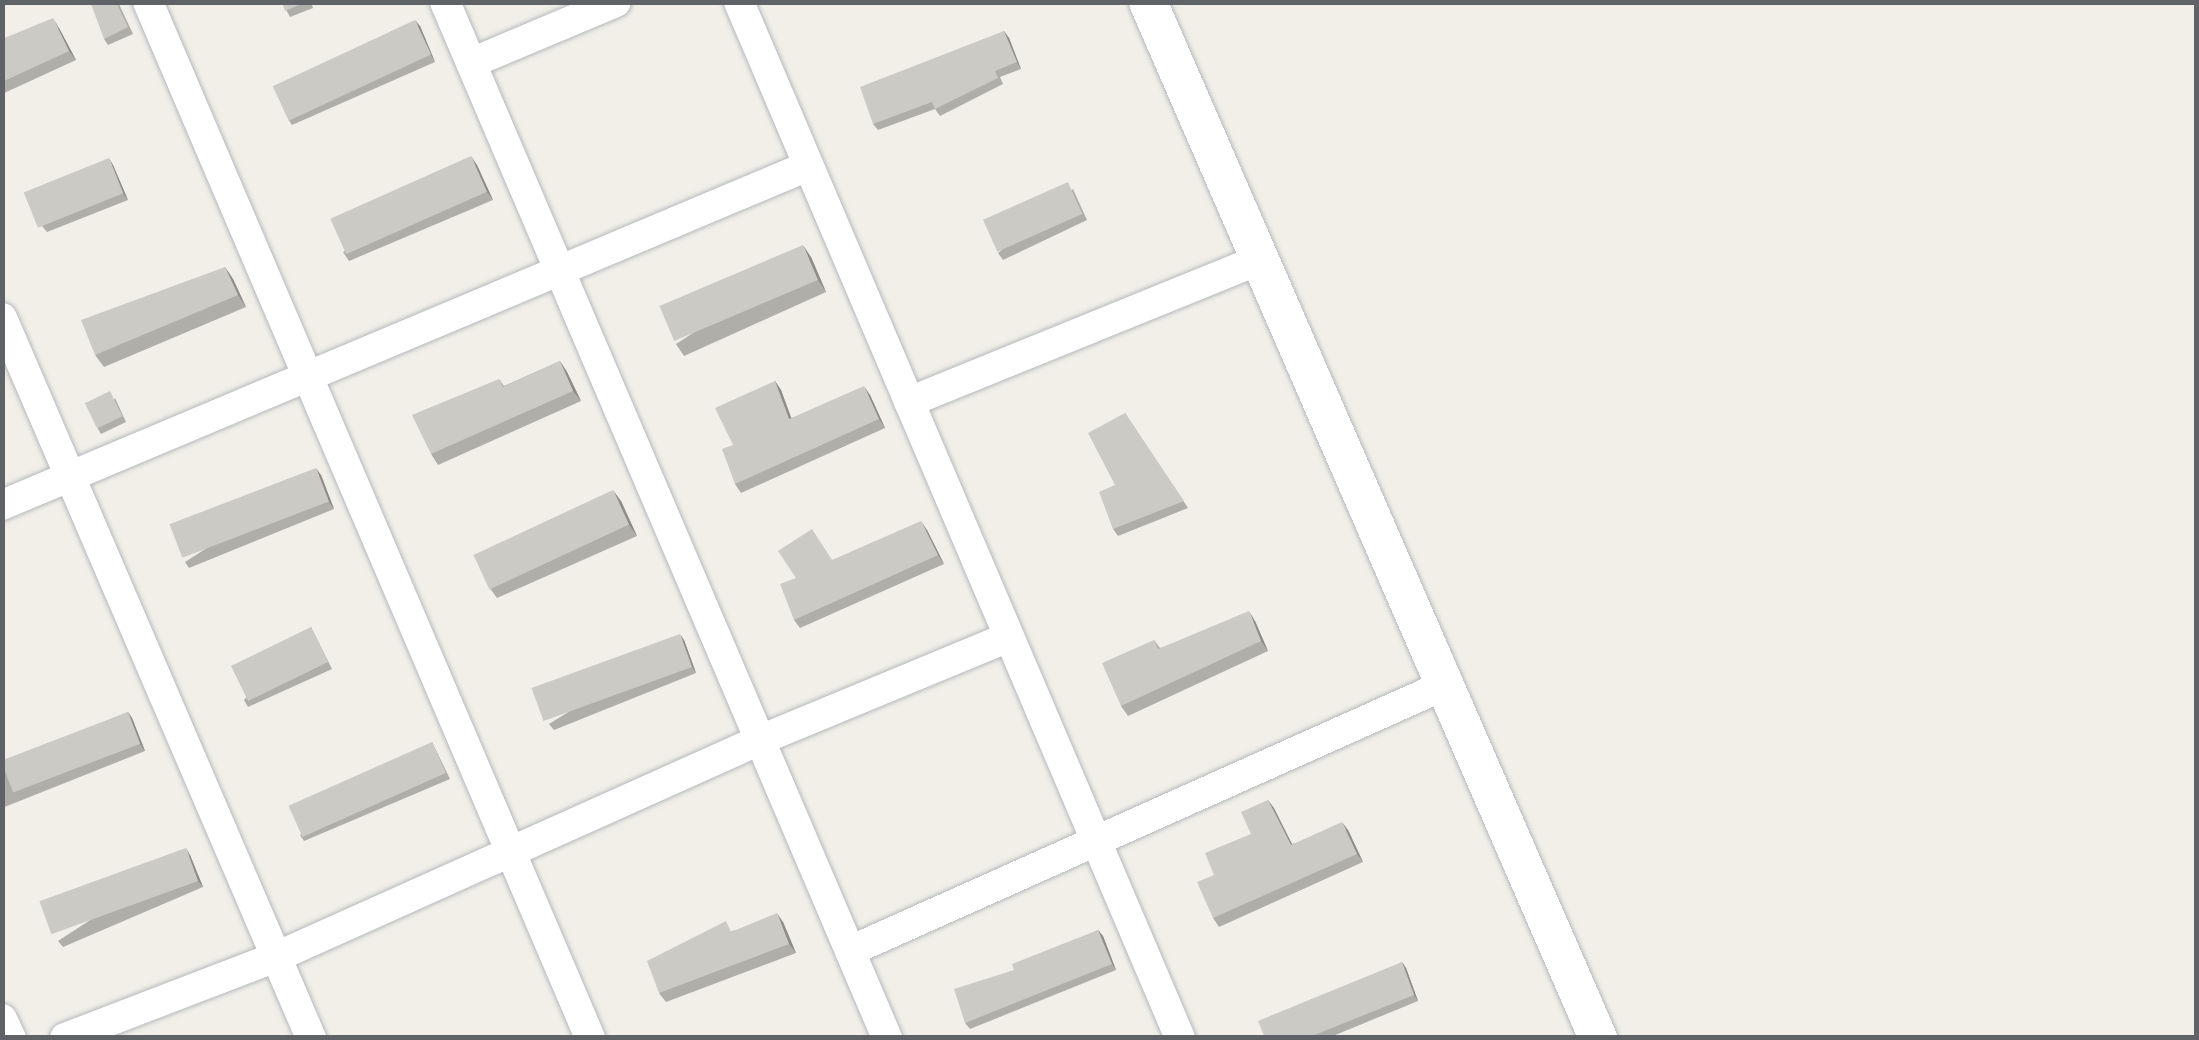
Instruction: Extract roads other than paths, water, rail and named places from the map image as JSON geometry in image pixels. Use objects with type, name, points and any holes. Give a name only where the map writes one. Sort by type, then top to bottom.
[{"type":"street","points":[[148,2],[590,1038]]},
{"type":"street","points":[[445,2],[887,1038]]},
{"type":"street","points":[[471,63],[616,2]]},
{"type":"street","points":[[739,2],[1180,1038]]},
{"type":"street","points":[[1148,2],[1598,1038]]},
{"type":"street","points":[[2,505],[808,166]]},
{"type":"street","points":[[909,402],[1258,260]]},
{"type":"street","points":[[2,318],[311,1038]]},
{"type":"street","points":[[66,1038],[276,957],[512,856],[760,740],[1009,637]]},
{"type":"street","points":[[850,951],[1097,844],[1445,685]]},
{"type":"street","points":[[2,1019],[10,1038]]}]
